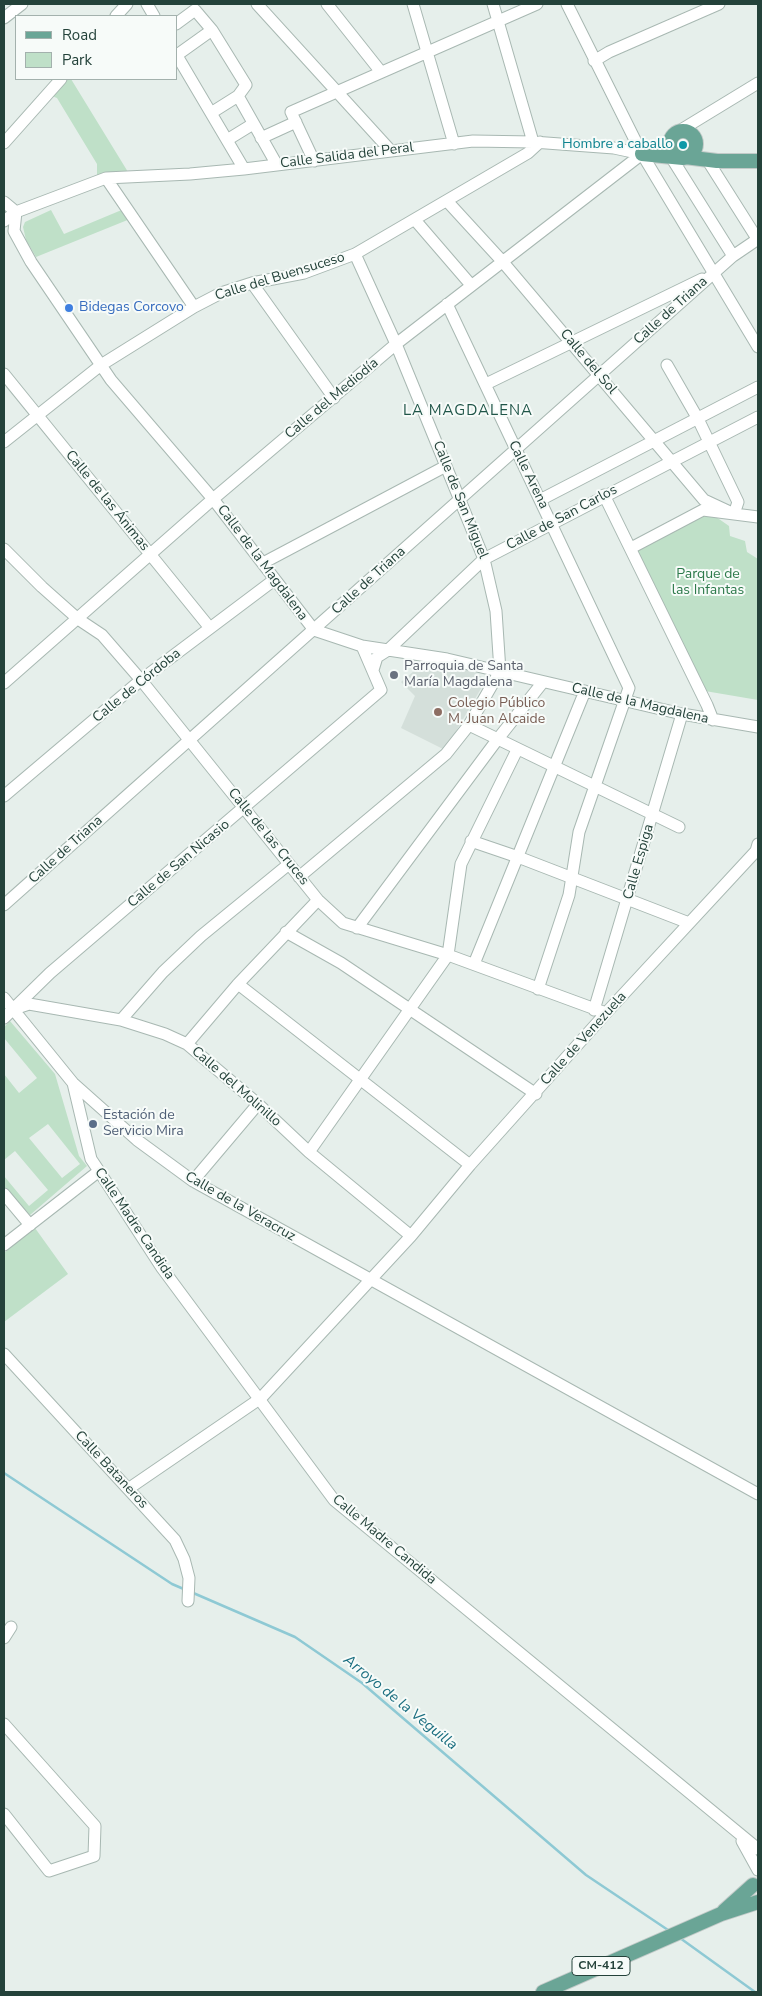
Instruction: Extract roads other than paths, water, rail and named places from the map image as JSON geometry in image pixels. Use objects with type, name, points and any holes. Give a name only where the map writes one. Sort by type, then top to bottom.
[{"type":"main road","points":[[693,137],[695,149],[690,155],[679,157],[670,148],[671,139],[676,134],[684,131],[693,137],[712,161]]},
{"type":"main road","name":"Calle del Mediodía","points":[[642,154],[676,134]]},
{"type":"main road","name":"Calle Salida del Peral","points":[[642,154],[712,161],[758,161]]},
{"type":"main road","name":"CM-412","points":[[543,1992],[721,1914],[758,1902],[757,1875]]},
{"type":"main road","name":"CM-412","points":[[721,1914],[757,1875]]},
{"type":"street","points":[[4,18],[22,4]]},
{"type":"street","points":[[117,15],[127,4]]},
{"type":"street","points":[[147,4],[153,15]]},
{"type":"street","points":[[257,4],[390,150]]},
{"type":"street","points":[[327,4],[381,72]]},
{"type":"street","points":[[413,4],[454,144]]},
{"type":"street","points":[[493,4],[537,142]]},
{"type":"street","points":[[261,138],[336,92],[537,4]]},
{"type":"street","points":[[568,4],[594,61],[642,154],[758,347]]},
{"type":"street","points":[[594,61],[609,52],[719,4]]},
{"type":"street","points":[[178,23],[196,10],[212,30],[246,85],[238,96],[211,113]]},
{"type":"street","points":[[178,53],[212,30]]},
{"type":"street","points":[[178,56],[244,169]]},
{"type":"street","points":[[4,143],[59,80]]},
{"type":"street","name":"Calle del Mediodía","points":[[676,134],[703,115],[758,83]]},
{"type":"street","points":[[238,96],[277,165]]},
{"type":"street","name":"Calle del Mediodía","points":[[693,137],[703,115]]},
{"type":"street","points":[[294,117],[314,160]]},
{"type":"street","points":[[226,140],[253,124]]},
{"type":"street","name":"Calle Salida del Peral","points":[[4,221],[16,212],[106,178],[244,169],[474,141],[537,142],[614,148],[642,154]]},
{"type":"street","name":"Calle del Buensuceso","points":[[4,442],[101,365],[194,307],[221,293],[252,283],[304,273],[355,254],[528,153],[537,142]]},
{"type":"street","name":"Calle del Mediodía","points":[[4,683],[213,499],[396,344],[642,154]]},
{"type":"street","points":[[679,157],[734,256]]},
{"type":"street","points":[[712,161],[758,240]]},
{"type":"street","points":[[106,178],[194,307]]},
{"type":"street","name":"Calle del Sol","points":[[447,200],[502,261],[704,500],[734,514]]},
{"type":"street","points":[[4,202],[16,212]]},
{"type":"street","name":"Calle de la Magdalena","points":[[16,212],[14,231],[18,239],[111,380],[213,499],[314,630],[362,646],[500,671],[682,714],[758,727]]},
{"type":"street","points":[[414,220],[471,285]]},
{"type":"street","name":"Calle de Triana","points":[[4,906],[734,256],[758,240]]},
{"type":"street","name":"Calle de San Miguel","points":[[355,254],[396,344],[484,559],[496,611],[500,671]]},
{"type":"street","points":[[486,384],[714,274]]},
{"type":"street","points":[[252,283],[334,398]]},
{"type":"street","name":"Calle Arena","points":[[447,304],[625,679],[629,688],[625,700]]},
{"type":"street","points":[[667,365],[698,420],[738,502],[734,514]]},
{"type":"street","name":"Calle de las Ánimas","points":[[4,374],[210,628]]},
{"type":"street","points":[[540,500],[698,420],[758,387]]},
{"type":"street","name":"Calle de San Carlos","points":[[373,670],[377,657],[388,650],[484,559],[758,416]]},
{"type":"street","points":[[263,563],[446,466]]},
{"type":"street","points":[[604,495],[707,705],[712,720]]},
{"type":"street","points":[[630,548],[703,510],[758,516]]},
{"type":"street","name":"Calle de las Cruces","points":[[4,549],[78,619],[102,635],[141,680],[318,900],[343,923],[448,954],[606,1014]]},
{"type":"street","name":"Calle de Córdoba","points":[[4,796],[141,680],[274,580]]},
{"type":"street","points":[[362,646],[373,670]]},
{"type":"street","name":"Calle de San Nicasio","points":[[28,999],[50,973],[381,690],[373,670]]},
{"type":"street","points":[[299,877],[446,754],[469,725],[500,671]]},
{"type":"street","points":[[357,928],[497,740],[543,682]]},
{"type":"street","points":[[474,964],[585,691]]},
{"type":"street","points":[[538,988],[569,896],[580,832],[625,700]]},
{"type":"street","name":"Calle Espiga","points":[[594,1010],[682,714]]},
{"type":"street","points":[[469,725],[517,750],[679,827]]},
{"type":"street","points":[[309,1152],[448,954],[461,864],[517,750]]},
{"type":"street","points":[[471,841],[518,857],[689,923]]},
{"type":"street","name":"Calle de Venezuela","points":[[128,1489],[261,1398],[411,1236],[470,1165],[756,851],[758,844]]},
{"type":"street","points":[[121,1020],[164,972],[201,936],[289,864]]},
{"type":"street","points":[[187,1044],[238,984],[318,900]]},
{"type":"street","points":[[286,932],[340,963],[536,1094]]},
{"type":"street","points":[[238,984],[470,1165]]},
{"type":"street","name":"Calle de la Veracruz","points":[[4,998],[73,1083],[137,1140],[193,1181],[369,1281],[758,1494]]},
{"type":"street","points":[[4,1018],[28,999]]},
{"type":"street","name":"Calle del Molinillo","points":[[28,999],[121,1020],[165,1034],[187,1044],[258,1104],[309,1152],[411,1236]]},
{"type":"street","name":"Calle Madre Candida","points":[[73,1083],[91,1159],[98,1172],[162,1268],[261,1398],[334,1500],[758,1849]]},
{"type":"street","points":[[193,1181],[258,1104]]},
{"type":"street","points":[[4,1245],[98,1172]]},
{"type":"street","points":[[4,1194],[30,1225]]},
{"type":"street","name":"Calle Bataneros","points":[[4,1354],[175,1540],[184,1559],[189,1595]]},
{"type":"street","points":[[4,1638],[11,1627]]},
{"type":"street","points":[[4,1724],[95,1826],[94,1856],[49,1871],[4,1814]]},
{"type":"street","name":"Calle Madre Candida","points":[[724,1822],[747,1847],[757,1875]]},
{"type":"waterway","name":"Arroyo de la Veguilla","points":[[4,1473],[172,1584],[186,1590]]},
{"type":"waterway","name":"Arroyo de la Veguilla","points":[[191,1592],[295,1637],[362,1683],[586,1875],[671,1932]]},
{"type":"waterway","name":"Arroyo de la Veguilla","points":[[680,1938],[755,1992]]},
{"type":"place","name":"Hombre a caballo","points":[[683,145]]},
{"type":"place","name":"Bidegas Corcovo","points":[[69,308]]},
{"type":"place","name":"Parroquia de Santa María Magdalena","points":[[394,675]]},
{"type":"place","name":"Colegio Público M. Juan Alcaide","points":[[438,712]]},
{"type":"place","name":"Estación de Servicio Mira","points":[[93,1124]]},
{"type":"district","name":"LA MAGDALENA","points":[[468,411]]},
{"type":"park label","name":"Parque de las Infantas","points":[[708,584]]}]
